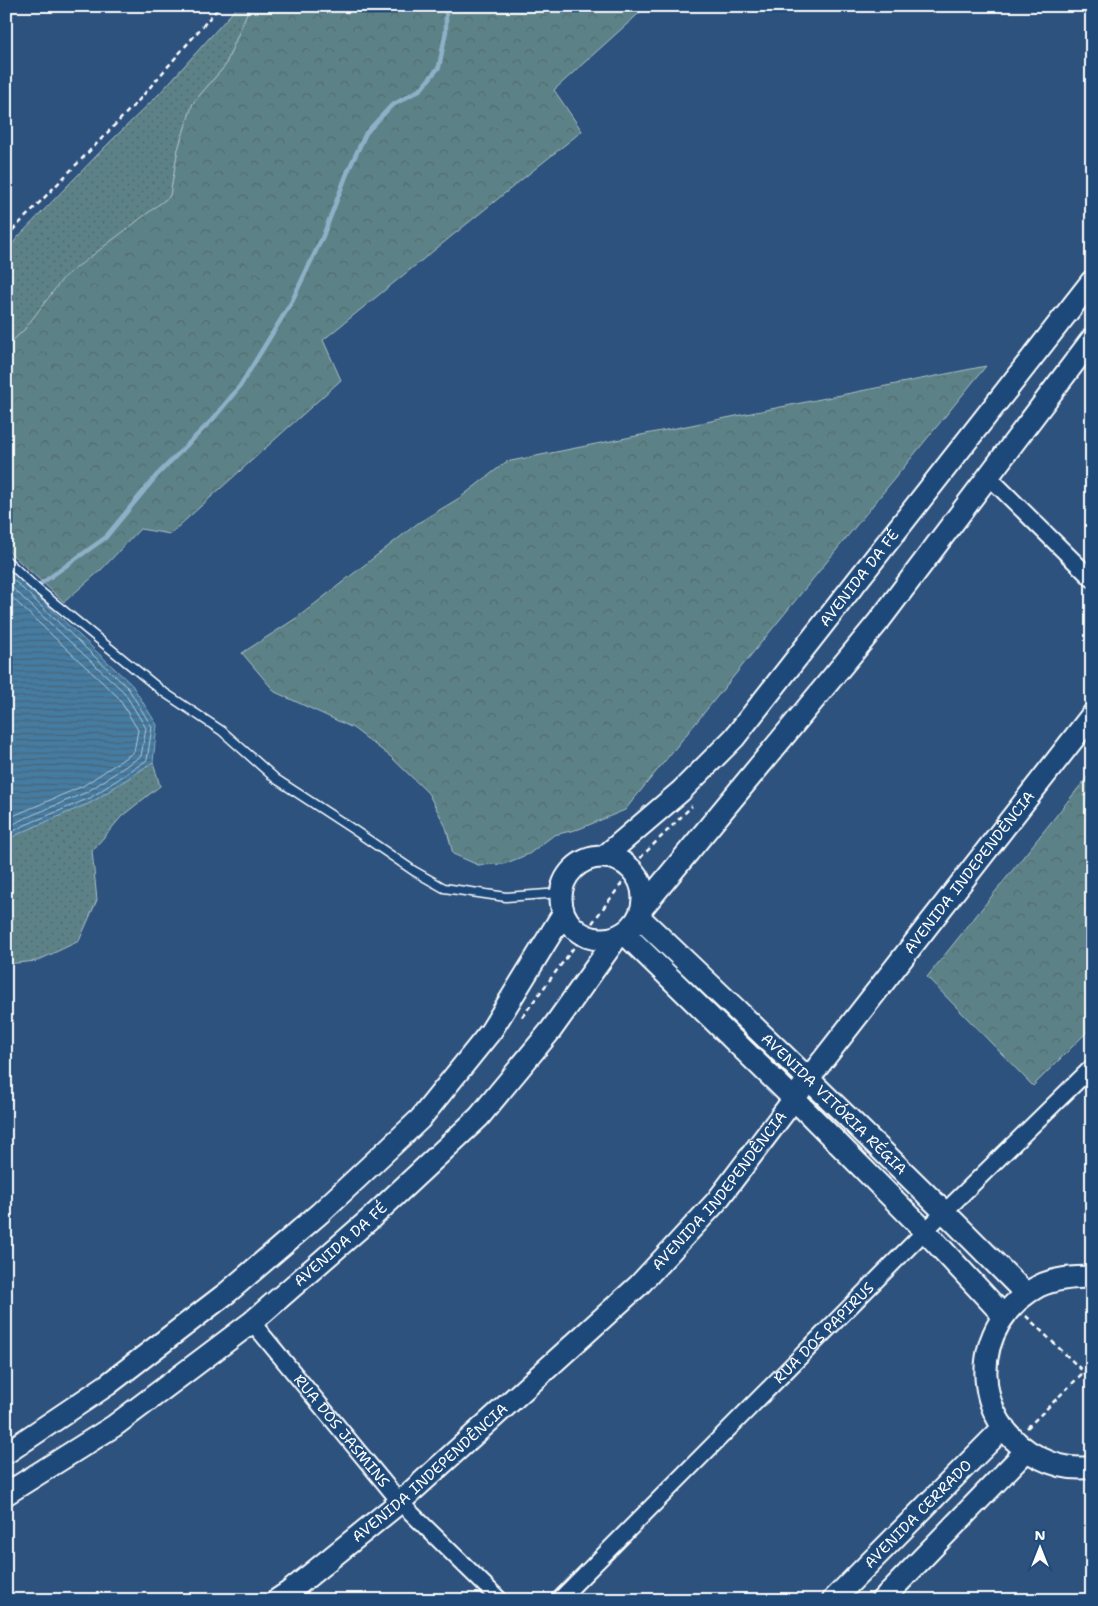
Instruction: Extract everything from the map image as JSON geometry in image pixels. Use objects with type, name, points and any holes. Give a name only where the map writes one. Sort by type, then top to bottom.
[{"type":"main road","name":"AVENIDA DA FÉ","points":[[605,856],[681,791],[734,738],[1092,281]]},
{"type":"main road","points":[[562,904],[569,923],[576,931],[586,936],[596,939],[607,939],[621,935],[632,926],[641,912],[879,621],[1092,339]]},
{"type":"main road","name":"AVENIDA INDEPENDÊNCIA","points":[[287,1597],[400,1502],[640,1286],[716,1202],[794,1100],[808,1078],[1092,716]]},
{"type":"main road","points":[[6,1454],[107,1385],[228,1292],[320,1213],[420,1119],[491,1031],[562,904],[564,881],[571,870],[580,862],[592,857],[605,856],[617,859],[627,865],[636,873],[641,883],[644,895],[641,912]]},
{"type":"main road","name":"AVENIDA VITÓRIA RÉGIA","points":[[641,912],[1026,1294]]},
{"type":"main road","name":"AVENIDA DA FÉ","points":[[6,1494],[114,1426],[252,1322],[370,1219],[479,1117],[551,1030],[621,935]]},
{"type":"main road","name":"AVENIDA VITÓRIA RÉGIA","points":[[621,935],[794,1100],[925,1231],[1004,1316]]},
{"type":"main road","points":[[1092,1277],[1057,1280],[1026,1294],[1014,1304],[1004,1316],[990,1342],[985,1372],[989,1401],[1003,1428],[1014,1441],[1026,1451],[1053,1464],[1082,1468],[1092,1467]]},
{"type":"main road","name":"AVENIDA CERRADO","points":[[833,1600],[1003,1428]]},
{"type":"main road","points":[[882,1600],[1026,1451]]},
{"type":"street","points":[[988,476],[1092,579]]},
{"type":"street","name":"RUA DOS PAPIRUS","points":[[559,1600],[925,1231],[1092,1067]]},
{"type":"street","name":"RUA DOS JASMINS","points":[[252,1322],[400,1502],[500,1600]]},
{"type":"lane","points":[[6,560],[36,588],[162,691],[222,732],[276,779],[414,871],[444,888],[562,904]]},
{"type":"path","points":[[6,238],[139,100],[220,6]]},
{"type":"green space","points":[[238,6],[250,6],[225,66],[193,103],[178,149],[170,196],[65,277],[24,330],[6,347],[6,253],[17,238],[160,93]]},
{"type":"green space","points":[[250,6],[647,6],[554,90],[582,131],[323,340],[341,380],[170,534],[140,529],[102,569],[64,602],[6,549],[6,347],[24,330],[64,277],[170,196],[178,149],[193,103],[225,66]]},
{"type":"green space","points":[[986,366],[625,810],[579,829],[554,835],[529,854],[504,864],[478,865],[453,854],[446,827],[428,793],[391,757],[353,728],[275,692],[242,653],[298,617],[418,523],[461,497],[506,462]]},
{"type":"green space","points":[[153,762],[160,786],[122,816],[92,851],[97,900],[79,941],[37,961],[6,964],[6,840],[92,802]]},
{"type":"green space","points":[[1092,771],[1092,1027],[1033,1086],[927,977]]},
{"type":"water","points":[[6,566],[132,685],[157,725],[153,762],[92,802],[6,840]]},
{"type":"waterway","points":[[32,590],[105,538],[157,475],[213,419],[240,386],[291,303],[323,236],[348,171],[366,133],[391,106],[421,89],[439,67],[446,31],[446,6]]}]
